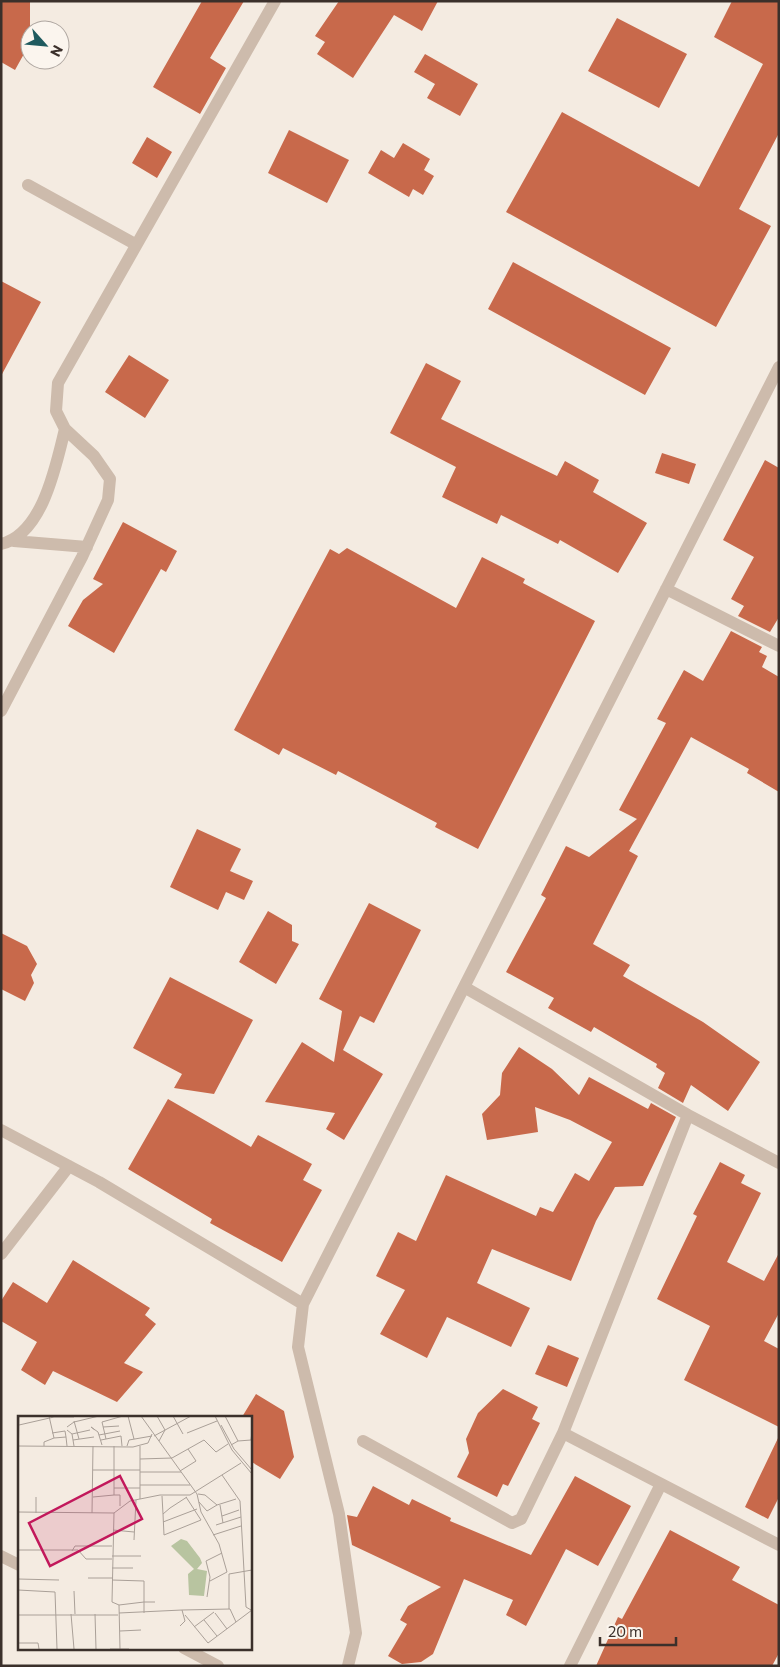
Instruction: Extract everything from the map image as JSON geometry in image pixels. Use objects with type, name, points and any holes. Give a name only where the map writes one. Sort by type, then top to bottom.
[{"type":"street","points":[[1,711],[87,547],[108,500],[110,479],[94,456],[64,429],[56,411],[58,383],[135,244],[275,1]]},
{"type":"street","points":[[28,185],[135,244]]},
{"type":"street","points":[[348,1666],[356,1633],[339,1514],[298,1347],[303,1304],[779,367]]},
{"type":"street","points":[[14,541],[34,517],[53,482],[64,429]]},
{"type":"street","points":[[1,544],[14,541],[87,547]]},
{"type":"street","points":[[666,589],[779,646]]},
{"type":"street","points":[[464,987],[688,1116],[779,1162]]},
{"type":"street","points":[[362,1441],[512,1523],[521,1519],[563,1433],[688,1116]]},
{"type":"street","points":[[1,1130],[69,1166],[303,1304]]},
{"type":"street","points":[[1,1254],[69,1166]]},
{"type":"street","points":[[563,1433],[779,1546]]},
{"type":"street","points":[[570,1666],[661,1484]]},
{"type":"street","points":[[1,1556],[18,1564]]},
{"type":"street","points":[[188,1650],[218,1666]]},
{"type":"building","points":[[1,1],[30,1],[30,20],[20,20],[20,61],[15,70],[1,62]]},
{"type":"building","points":[[202,1],[244,1],[210,58],[226,68],[200,114],[153,87]]},
{"type":"building","points":[[339,1],[438,1],[422,31],[394,15],[353,78],[317,54],[325,42],[315,36]]},
{"type":"building","points":[[732,1],[779,1],[779,133],[739,209],[771,226],[716,327],[506,212],[562,112],[699,187],[763,64],[714,37]]},
{"type":"building","points":[[617,18],[687,54],[659,108],[588,71]]},
{"type":"building","points":[[425,54],[478,84],[460,116],[427,98],[435,84],[414,72]]},
{"type":"building","points":[[289,130],[349,160],[327,203],[268,173]]},
{"type":"building","points":[[147,137],[172,152],[157,178],[132,163]]},
{"type":"building","points":[[403,143],[430,159],[424,170],[434,176],[423,195],[413,189],[409,197],[368,173],[381,150],[394,158]]},
{"type":"building","points":[[513,262],[671,348],[645,395],[488,309]]},
{"type":"building","points":[[1,281],[41,302],[1,376]]},
{"type":"building","points":[[129,355],[169,380],[145,418],[105,392]]},
{"type":"building","points":[[426,363],[461,381],[441,419],[557,476],[565,461],[599,480],[593,492],[647,523],[618,573],[560,540],[558,544],[501,515],[497,524],[442,497],[456,467],[390,433]]},
{"type":"building","points":[[662,453],[696,464],[689,484],[655,473]]},
{"type":"building","points":[[765,460],[779,468],[779,617],[770,632],[738,616],[744,606],[731,599],[754,557],[723,540]]},
{"type":"building","points":[[123,522],[177,551],[166,572],[161,569],[114,653],[68,626],[83,600],[103,584],[93,579]]},
{"type":"building","points":[[347,548],[456,608],[482,557],[525,579],[523,583],[595,621],[478,849],[435,827],[437,823],[338,771],[336,775],[283,748],[279,755],[234,730],[330,549],[339,554]]},
{"type":"building","points":[[731,631],[762,647],[759,652],[767,656],[762,667],[779,677],[779,792],[747,773],[749,769],[691,737],[629,851],[638,856],[593,944],[630,965],[623,976],[703,1022],[760,1062],[728,1111],[691,1085],[683,1103],[658,1088],[665,1073],[656,1067],[657,1064],[594,1027],[591,1032],[548,1008],[554,998],[506,972],[546,898],[541,895],[566,846],[589,857],[637,819],[619,810],[666,723],[657,719],[684,670],[703,681]]},
{"type":"building","points":[[197,829],[241,849],[230,871],[253,881],[244,900],[226,892],[218,910],[170,887]]},
{"type":"building","points":[[369,903],[421,930],[374,1023],[360,1016],[343,1050],[383,1074],[344,1140],[326,1129],[335,1113],[265,1102],[302,1042],[334,1062],[342,1011],[319,999]]},
{"type":"building","points":[[268,911],[292,925],[292,941],[299,944],[276,984],[239,962]]},
{"type":"building","points":[[1,933],[27,946],[37,964],[31,975],[34,983],[25,1001],[1,989]]},
{"type":"building","points":[[170,977],[253,1020],[214,1094],[174,1088],[182,1074],[133,1048]]},
{"type":"building","points":[[519,1047],[552,1069],[579,1095],[589,1077],[648,1109],[651,1103],[676,1117],[643,1186],[615,1187],[596,1221],[571,1281],[492,1249],[477,1283],[530,1308],[511,1347],[447,1317],[427,1358],[380,1334],[405,1290],[376,1276],[398,1232],[416,1241],[446,1175],[536,1216],[540,1207],[553,1212],[575,1173],[589,1181],[612,1142],[570,1120],[535,1107],[538,1132],[487,1140],[482,1114],[500,1095],[502,1073]]},
{"type":"building","points":[[168,1099],[251,1147],[258,1135],[312,1164],[303,1180],[322,1190],[282,1262],[210,1223],[212,1219],[128,1169]]},
{"type":"building","points":[[720,1162],[745,1175],[741,1183],[761,1193],[727,1262],[764,1281],[779,1253],[779,1313],[764,1341],[779,1349],[779,1427],[684,1380],[710,1326],[657,1299],[697,1216],[693,1214]]},
{"type":"building","points":[[73,1260],[150,1308],[145,1315],[156,1324],[124,1363],[143,1372],[117,1402],[53,1371],[45,1385],[21,1370],[37,1342],[1,1321],[1,1301],[13,1282],[47,1303]]},
{"type":"building","points":[[548,1345],[579,1358],[567,1387],[535,1374]]},
{"type":"building","points":[[503,1389],[538,1407],[532,1419],[540,1423],[508,1486],[503,1484],[497,1497],[457,1477],[469,1453],[466,1439],[478,1413]]},
{"type":"building","points":[[256,1394],[284,1411],[294,1457],[280,1479],[251,1462],[251,1416],[243,1416]]},
{"type":"building","points":[[779,1436],[779,1497],[768,1519],[745,1507]]},
{"type":"building","points":[[575,1476],[631,1506],[598,1566],[566,1549],[526,1626],[506,1615],[513,1600],[464,1579],[433,1654],[421,1662],[402,1664],[388,1656],[407,1624],[400,1620],[408,1606],[441,1587],[352,1545],[347,1515],[357,1517],[373,1486],[409,1505],[412,1499],[451,1518],[450,1521],[531,1555]]},
{"type":"building","points":[[670,1530],[740,1567],[732,1580],[779,1605],[779,1653],[772,1666],[596,1666],[618,1617],[622,1619]]}]
